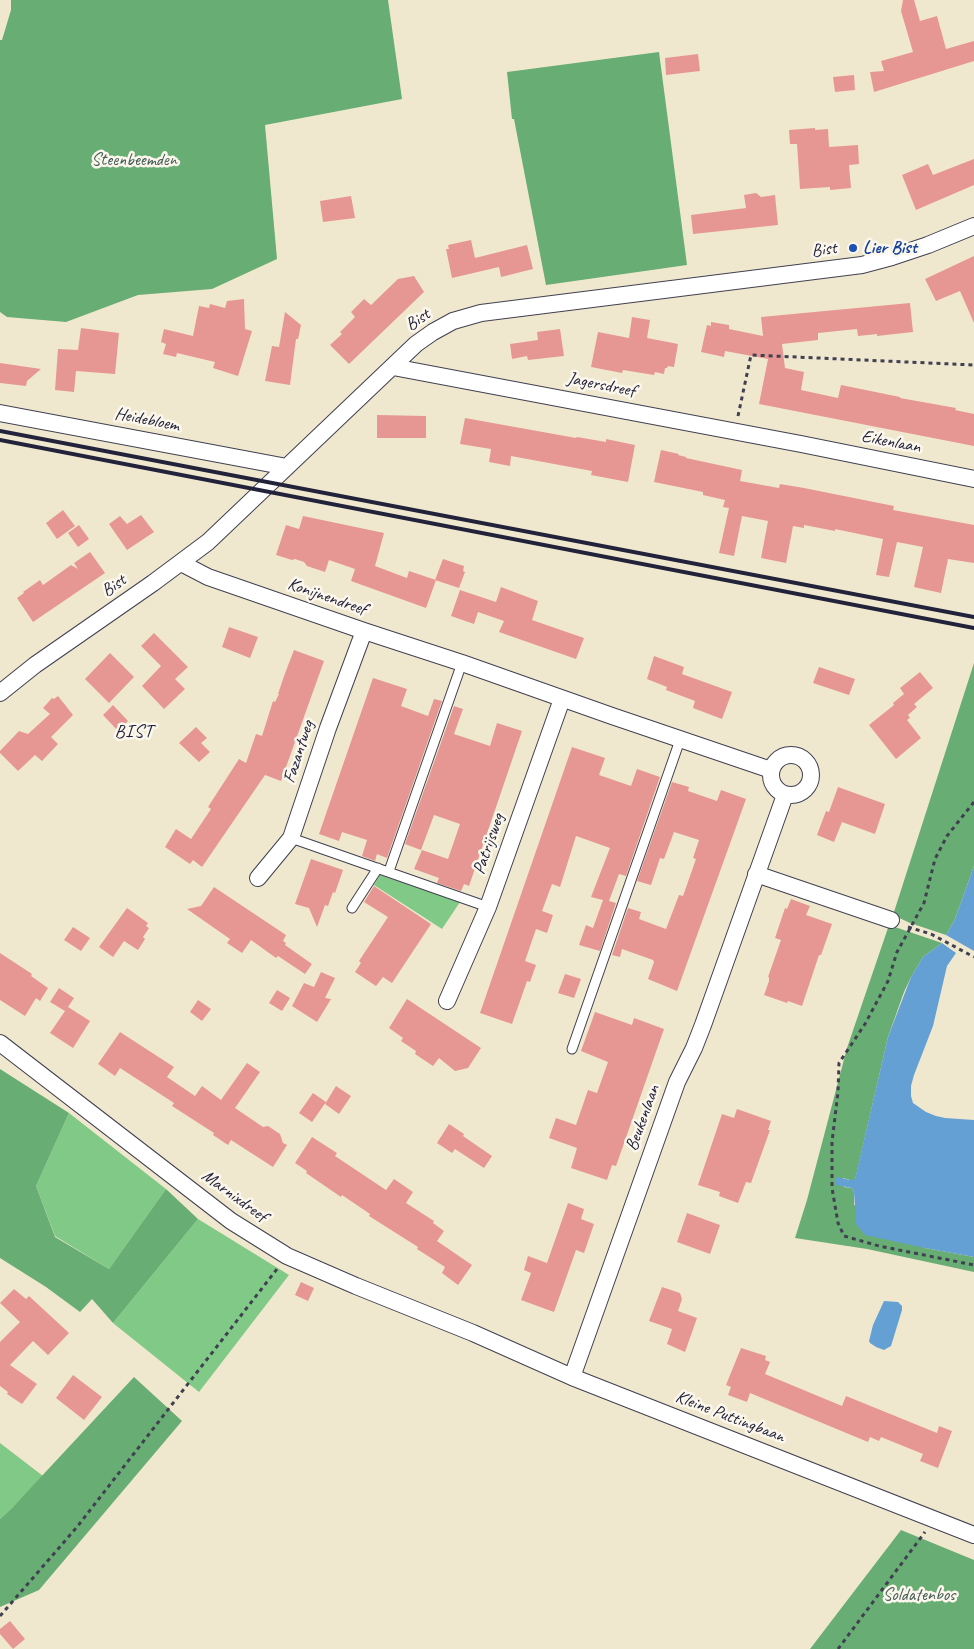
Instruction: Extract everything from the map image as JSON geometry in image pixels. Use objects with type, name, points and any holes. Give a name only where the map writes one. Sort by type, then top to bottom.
[{"type":"street","name":"Bist","points":[[0,693],[35,665],[208,542],[416,344],[453,321],[474,315],[862,265],[901,254],[974,226]]},
{"type":"street","name":"Jagersdreef","points":[[393,367],[801,444]]},
{"type":"street","name":"Heidebloem","points":[[0,413],[287,467]]},
{"type":"street","name":"Eikenlaan","points":[[801,444],[974,479]]},
{"type":"street","name":"Konijnendreef","points":[[181,563],[208,577],[462,663],[680,740]]},
{"type":"street","name":"Fazantweg","points":[[258,878],[291,838],[328,728],[364,631]]},
{"type":"street","name":"Patrijsweg","points":[[447,1001],[488,907],[562,699]]},
{"type":"street","points":[[680,740],[771,770]]},
{"type":"street","points":[[796,755],[806,762],[811,774],[808,786],[798,794],[785,795],[774,787],[771,781],[771,770],[773,764],[783,756],[796,755]]},
{"type":"street","name":"Beukenlaan","points":[[572,1377],[677,1082],[697,1040],[785,795]]},
{"type":"street","points":[[756,874],[891,920]]},
{"type":"street","name":"Marnixdreef","points":[[0,1043],[231,1221],[287,1256],[472,1333]]},
{"type":"street","name":"Kleine Puttingbaan","points":[[472,1333],[572,1377],[974,1535]]},
{"type":"lane","points":[[389,872],[462,663]]},
{"type":"lane","points":[[572,1049],[680,740]]},
{"type":"lane","points":[[291,838],[488,907]]},
{"type":"lane","points":[[352,908],[378,868]]},
{"type":"path","points":[[735,431],[751,356],[974,365]]},
{"type":"path","points":[[974,802],[947,836],[935,859],[924,903],[897,952],[884,990],[865,1024],[839,1063],[838,1092],[832,1142],[832,1188],[838,1223],[844,1236],[879,1246],[974,1265]]},
{"type":"path","points":[[910,928],[931,934],[974,957]]},
{"type":"path","points":[[0,1616],[77,1527],[287,1256]]},
{"type":"path","points":[[838,1649],[923,1536]]},
{"type":"green space","name":"Steenbeemden","points":[[11,0],[388,0],[402,99],[265,125],[277,259],[212,289],[138,295],[66,322],[7,317],[0,312],[0,40],[2,40],[11,10]]},
{"type":"green space","points":[[659,52],[687,265],[546,285],[514,119],[512,119],[507,72]]},
{"type":"green space","points":[[974,663],[974,866],[955,919],[946,935],[893,915]]},
{"type":"green space","points":[[380,875],[460,902],[442,929],[374,885]]},
{"type":"green space","points":[[889,925],[942,943],[923,957],[904,992],[888,1037],[855,1180],[843,1178],[844,1187],[852,1188],[854,1192],[854,1205],[925,1248],[974,1257],[974,1272],[867,1249],[795,1238],[807,1200],[847,1048]]},
{"type":"green space","points":[[0,1069],[69,1113],[36,1186],[55,1237],[109,1269],[166,1189],[198,1219],[113,1323],[92,1299],[80,1312],[46,1287],[0,1258]]},
{"type":"green space","points":[[69,1113],[166,1189],[109,1269],[55,1236],[36,1186]]},
{"type":"green space","points":[[198,1219],[289,1275],[199,1392],[113,1323]]},
{"type":"green space","points":[[134,1377],[182,1421],[39,1590],[0,1607],[0,1519]]},
{"type":"green space","points":[[0,1443],[43,1476],[0,1519]]},
{"type":"green space","name":"Soldatenbos","points":[[901,1530],[974,1560],[974,1649],[810,1649]]},
{"type":"water","points":[[974,866],[974,951],[946,935],[955,919]]},
{"type":"water","points":[[942,943],[956,953],[947,966],[933,1026],[914,1075],[911,1096],[913,1103],[936,1116],[974,1120],[974,1257],[865,1235],[856,1224],[854,1192],[852,1188],[836,1185],[835,1181],[837,1177],[850,1180],[855,1179],[888,1037],[911,977],[923,957]]},
{"type":"water","points":[[884,1301],[898,1302],[902,1306],[902,1310],[891,1346],[884,1350],[876,1347],[869,1341],[873,1325]]},
{"type":"building","points":[[903,0],[914,0],[920,21],[937,16],[946,49],[974,41],[974,61],[874,92],[870,72],[884,71],[881,61],[913,52],[901,11]]},
{"type":"building","points":[[698,54],[700,71],[666,75],[665,58]]},
{"type":"building","points":[[854,75],[855,90],[835,92],[833,77]]},
{"type":"building","points":[[815,128],[815,130],[828,129],[829,147],[858,145],[859,164],[849,165],[851,188],[830,190],[830,187],[800,189],[797,144],[790,144],[789,130]]},
{"type":"building","points":[[974,159],[974,185],[916,210],[902,175],[928,164],[933,175]]},
{"type":"building","points":[[756,193],[761,197],[775,195],[778,225],[693,234],[691,215],[746,208],[744,195]]},
{"type":"building","points":[[351,196],[355,218],[323,222],[320,201]]},
{"type":"building","points":[[471,240],[475,258],[527,245],[533,269],[501,277],[499,267],[452,278],[446,249],[449,249],[448,245]]},
{"type":"building","points":[[974,256],[974,323],[960,291],[936,301],[925,279]]},
{"type":"building","points":[[414,276],[424,292],[349,364],[330,345],[342,334],[340,332],[355,317],[351,312],[364,299],[371,305],[398,279]]},
{"type":"building","points":[[244,299],[245,329],[252,331],[238,376],[213,368],[215,362],[177,353],[176,357],[163,354],[166,344],[161,342],[164,329],[193,336],[199,306],[209,308],[210,304],[225,308],[227,301]]},
{"type":"building","points":[[910,303],[913,332],[877,336],[877,334],[858,336],[857,329],[818,333],[818,340],[782,344],[785,368],[804,372],[801,390],[838,398],[841,385],[956,408],[955,410],[974,414],[974,446],[759,404],[768,359],[725,351],[724,357],[701,352],[707,325],[711,326],[711,322],[729,325],[729,329],[763,336],[761,317]]},
{"type":"building","points":[[285,312],[301,325],[298,339],[296,339],[290,385],[265,381],[272,346],[279,347]]},
{"type":"building","points":[[632,317],[650,320],[647,338],[678,344],[674,367],[668,366],[665,368],[664,374],[655,372],[654,375],[623,370],[622,373],[591,367],[598,332],[629,338]]},
{"type":"building","points":[[81,328],[119,333],[115,374],[76,371],[74,392],[55,390],[58,349],[78,350]]},
{"type":"building","points":[[560,329],[564,356],[528,360],[527,356],[512,359],[510,344],[538,340],[537,332]]},
{"type":"building","points":[[0,363],[41,369],[27,381],[26,386],[0,383]]},
{"type":"building","points":[[377,415],[426,416],[426,438],[377,438]]},
{"type":"building","points":[[465,418],[576,438],[606,442],[606,439],[635,445],[628,482],[591,475],[592,471],[511,456],[510,466],[489,462],[491,449],[460,444]]},
{"type":"building","points":[[661,450],[679,454],[686,458],[742,470],[740,481],[779,488],[780,484],[804,488],[894,506],[893,510],[974,525],[974,563],[948,559],[941,593],[914,587],[923,547],[897,542],[889,577],[876,575],[883,539],[804,525],[804,528],[793,526],[786,563],[761,558],[768,521],[742,516],[734,556],[719,553],[729,508],[723,507],[725,500],[703,495],[703,492],[654,482]]},
{"type":"building","points":[[63,510],[75,526],[57,539],[46,523]]},
{"type":"building","points":[[141,515],[154,532],[127,550],[109,524],[120,516],[127,524]]},
{"type":"building","points":[[303,516],[384,533],[375,566],[407,578],[409,571],[436,580],[426,608],[351,581],[355,569],[329,560],[325,572],[307,566],[304,562],[276,555],[286,525],[299,529]]},
{"type":"building","points":[[79,525],[89,539],[78,547],[68,533]]},
{"type":"building","points":[[90,552],[105,573],[33,622],[17,598],[40,580],[43,585],[71,565],[78,569],[74,563]]},
{"type":"building","points":[[443,559],[464,566],[463,571],[465,572],[459,588],[435,580]]},
{"type":"building","points":[[501,587],[538,601],[532,620],[584,638],[576,659],[499,632],[504,621],[478,612],[474,624],[451,616],[460,590],[496,602]]},
{"type":"building","points":[[229,627],[258,637],[250,658],[222,647]]},
{"type":"building","points":[[154,633],[188,667],[175,679],[185,689],[164,709],[142,686],[161,666],[141,646]]},
{"type":"building","points":[[294,650],[324,661],[281,781],[265,775],[202,867],[193,860],[190,864],[165,847],[176,829],[191,839],[211,809],[208,807],[239,759],[246,763],[256,734],[262,736],[273,701],[275,702],[279,694]]},
{"type":"building","points":[[110,653],[134,677],[109,703],[85,679]]},
{"type":"building","points":[[654,656],[684,667],[682,674],[732,692],[722,719],[693,708],[695,701],[666,690],[667,687],[647,679]]},
{"type":"building","points":[[819,667],[855,679],[849,695],[813,683]]},
{"type":"building","points":[[920,672],[933,688],[914,704],[917,707],[908,715],[910,718],[907,720],[921,738],[896,759],[869,725],[894,705],[893,703],[904,694],[900,688]]},
{"type":"building","points":[[373,678],[407,689],[401,706],[428,716],[434,699],[442,701],[387,858],[377,854],[375,861],[362,856],[367,840],[342,832],[339,841],[319,834]]},
{"type":"building","points":[[58,696],[73,715],[51,737],[58,744],[42,761],[35,755],[18,771],[0,751],[19,731],[28,734],[50,714],[43,708],[52,698],[54,699]]},
{"type":"building","points":[[113,705],[128,721],[118,731],[103,715]]},
{"type":"building","points":[[454,706],[463,709],[454,734],[490,746],[497,723],[522,731],[469,886],[464,884],[461,891],[437,883],[439,878],[414,869],[422,850],[448,859],[460,824],[434,815],[421,850],[405,844]]},
{"type":"building","points":[[196,727],[207,738],[201,743],[210,752],[199,762],[179,743]]},
{"type":"building","points":[[572,747],[605,758],[599,775],[631,786],[637,769],[660,777],[626,876],[619,874],[609,901],[616,903],[600,951],[579,945],[586,925],[593,928],[603,900],[591,897],[610,848],[576,836],[560,887],[552,884],[542,911],[553,915],[547,933],[536,929],[525,961],[536,965],[530,982],[527,981],[512,1024],[480,1013]]},
{"type":"building","points":[[672,782],[689,787],[688,791],[717,801],[721,790],[746,799],[677,991],[648,979],[653,960],[622,949],[620,957],[612,955],[628,908],[641,912],[639,919],[666,929],[679,895],[683,896],[696,859],[693,858],[699,840],[674,832],[664,859],[660,858],[651,885],[637,881]]},
{"type":"building","points":[[838,787],[885,804],[875,834],[842,822],[834,842],[817,835],[826,811],[829,812]]},
{"type":"building","points":[[311,859],[343,870],[335,893],[333,892],[328,906],[325,905],[317,927],[309,908],[295,904]]},
{"type":"building","points":[[374,886],[431,924],[392,983],[383,977],[376,986],[355,972],[361,963],[359,961],[388,917],[364,902]]},
{"type":"building","points":[[214,887],[286,935],[283,941],[286,943],[285,945],[312,964],[305,974],[278,956],[276,958],[251,940],[242,953],[227,943],[230,939],[187,909],[201,906]]},
{"type":"building","points":[[791,899],[810,906],[806,915],[832,924],[821,955],[819,955],[802,1006],[764,995],[781,940],[775,938],[785,908],[787,909]]},
{"type":"building","points":[[127,908],[148,923],[146,926],[149,928],[138,950],[124,941],[113,957],[99,947]]},
{"type":"building","points":[[73,927],[90,938],[81,951],[64,940]]},
{"type":"building","points":[[0,953],[32,974],[31,976],[48,988],[40,1001],[36,998],[25,1016],[0,1000]]},
{"type":"building","points":[[321,972],[335,978],[325,998],[331,999],[317,1022],[292,1006],[304,983],[314,987]]},
{"type":"building","points":[[565,974],[581,979],[574,998],[558,993]]},
{"type":"building","points":[[59,988],[74,998],[68,1007],[90,1021],[73,1048],[50,1033],[65,1011],[50,1002]]},
{"type":"building","points":[[277,990],[290,998],[282,1011],[269,1003]]},
{"type":"building","points":[[407,999],[481,1048],[468,1068],[455,1071],[439,1058],[433,1066],[415,1054],[416,1051],[401,1041],[403,1038],[389,1028]]},
{"type":"building","points":[[198,1000],[211,1009],[202,1021],[190,1012]]},
{"type":"building","points":[[595,1012],[632,1025],[634,1018],[664,1029],[616,1166],[612,1165],[607,1180],[571,1168],[577,1148],[549,1138],[556,1118],[576,1125],[588,1090],[597,1093],[608,1062],[581,1051]]},
{"type":"building","points":[[120,1032],[174,1067],[167,1077],[195,1096],[202,1086],[221,1100],[247,1063],[260,1072],[235,1108],[263,1127],[268,1126],[280,1134],[283,1143],[287,1145],[273,1167],[231,1140],[228,1145],[213,1135],[214,1133],[172,1106],[174,1103],[120,1068],[115,1076],[98,1064]]},
{"type":"building","points":[[336,1086],[351,1096],[339,1114],[325,1104]]},
{"type":"building","points":[[313,1093],[326,1102],[312,1122],[299,1113]]},
{"type":"building","points":[[737,1109],[771,1121],[768,1130],[770,1130],[751,1183],[746,1182],[738,1203],[719,1196],[720,1192],[698,1185],[722,1114],[734,1118]]},
{"type":"building","points":[[449,1124],[492,1156],[484,1168],[455,1149],[452,1153],[437,1143]]},
{"type":"building","points":[[312,1137],[337,1153],[335,1156],[386,1190],[394,1179],[413,1192],[406,1203],[434,1221],[433,1223],[444,1231],[437,1241],[472,1265],[458,1285],[442,1273],[445,1267],[417,1249],[418,1247],[369,1216],[370,1214],[342,1195],[341,1197],[306,1173],[307,1171],[295,1163]]},
{"type":"building","points":[[568,1203],[584,1209],[581,1219],[594,1224],[584,1253],[576,1250],[554,1312],[521,1300],[531,1273],[524,1270],[528,1256],[547,1263]]},
{"type":"building","points":[[687,1213],[720,1225],[710,1254],[677,1242]]},
{"type":"building","points":[[301,1282],[314,1288],[308,1301],[295,1295]]},
{"type":"building","points":[[662,1287],[680,1293],[682,1299],[678,1311],[697,1318],[685,1352],[667,1344],[672,1329],[649,1321]]},
{"type":"building","points":[[14,1289],[26,1299],[29,1296],[69,1333],[48,1355],[33,1341],[10,1365],[37,1384],[22,1404],[7,1394],[8,1392],[0,1386],[0,1342],[20,1322],[0,1303]]},
{"type":"building","points":[[741,1348],[766,1356],[765,1360],[770,1362],[765,1374],[842,1406],[846,1396],[937,1433],[939,1426],[952,1431],[938,1468],[920,1461],[923,1454],[881,1437],[879,1441],[870,1437],[868,1442],[750,1393],[747,1402],[728,1395],[731,1387],[726,1385]]},
{"type":"building","points":[[73,1375],[102,1397],[84,1420],[56,1398]]},
{"type":"building","points":[[10,1621],[25,1639],[13,1649],[0,1634],[0,1629]]},
{"type":"railway","points":[[0,431],[974,617]]},
{"type":"railway","points":[[0,440],[974,628]]},
{"type":"place","name":"Lier Bist","points":[[853,248]]},
{"type":"district","name":"BIST","points":[[134,732]]}]
